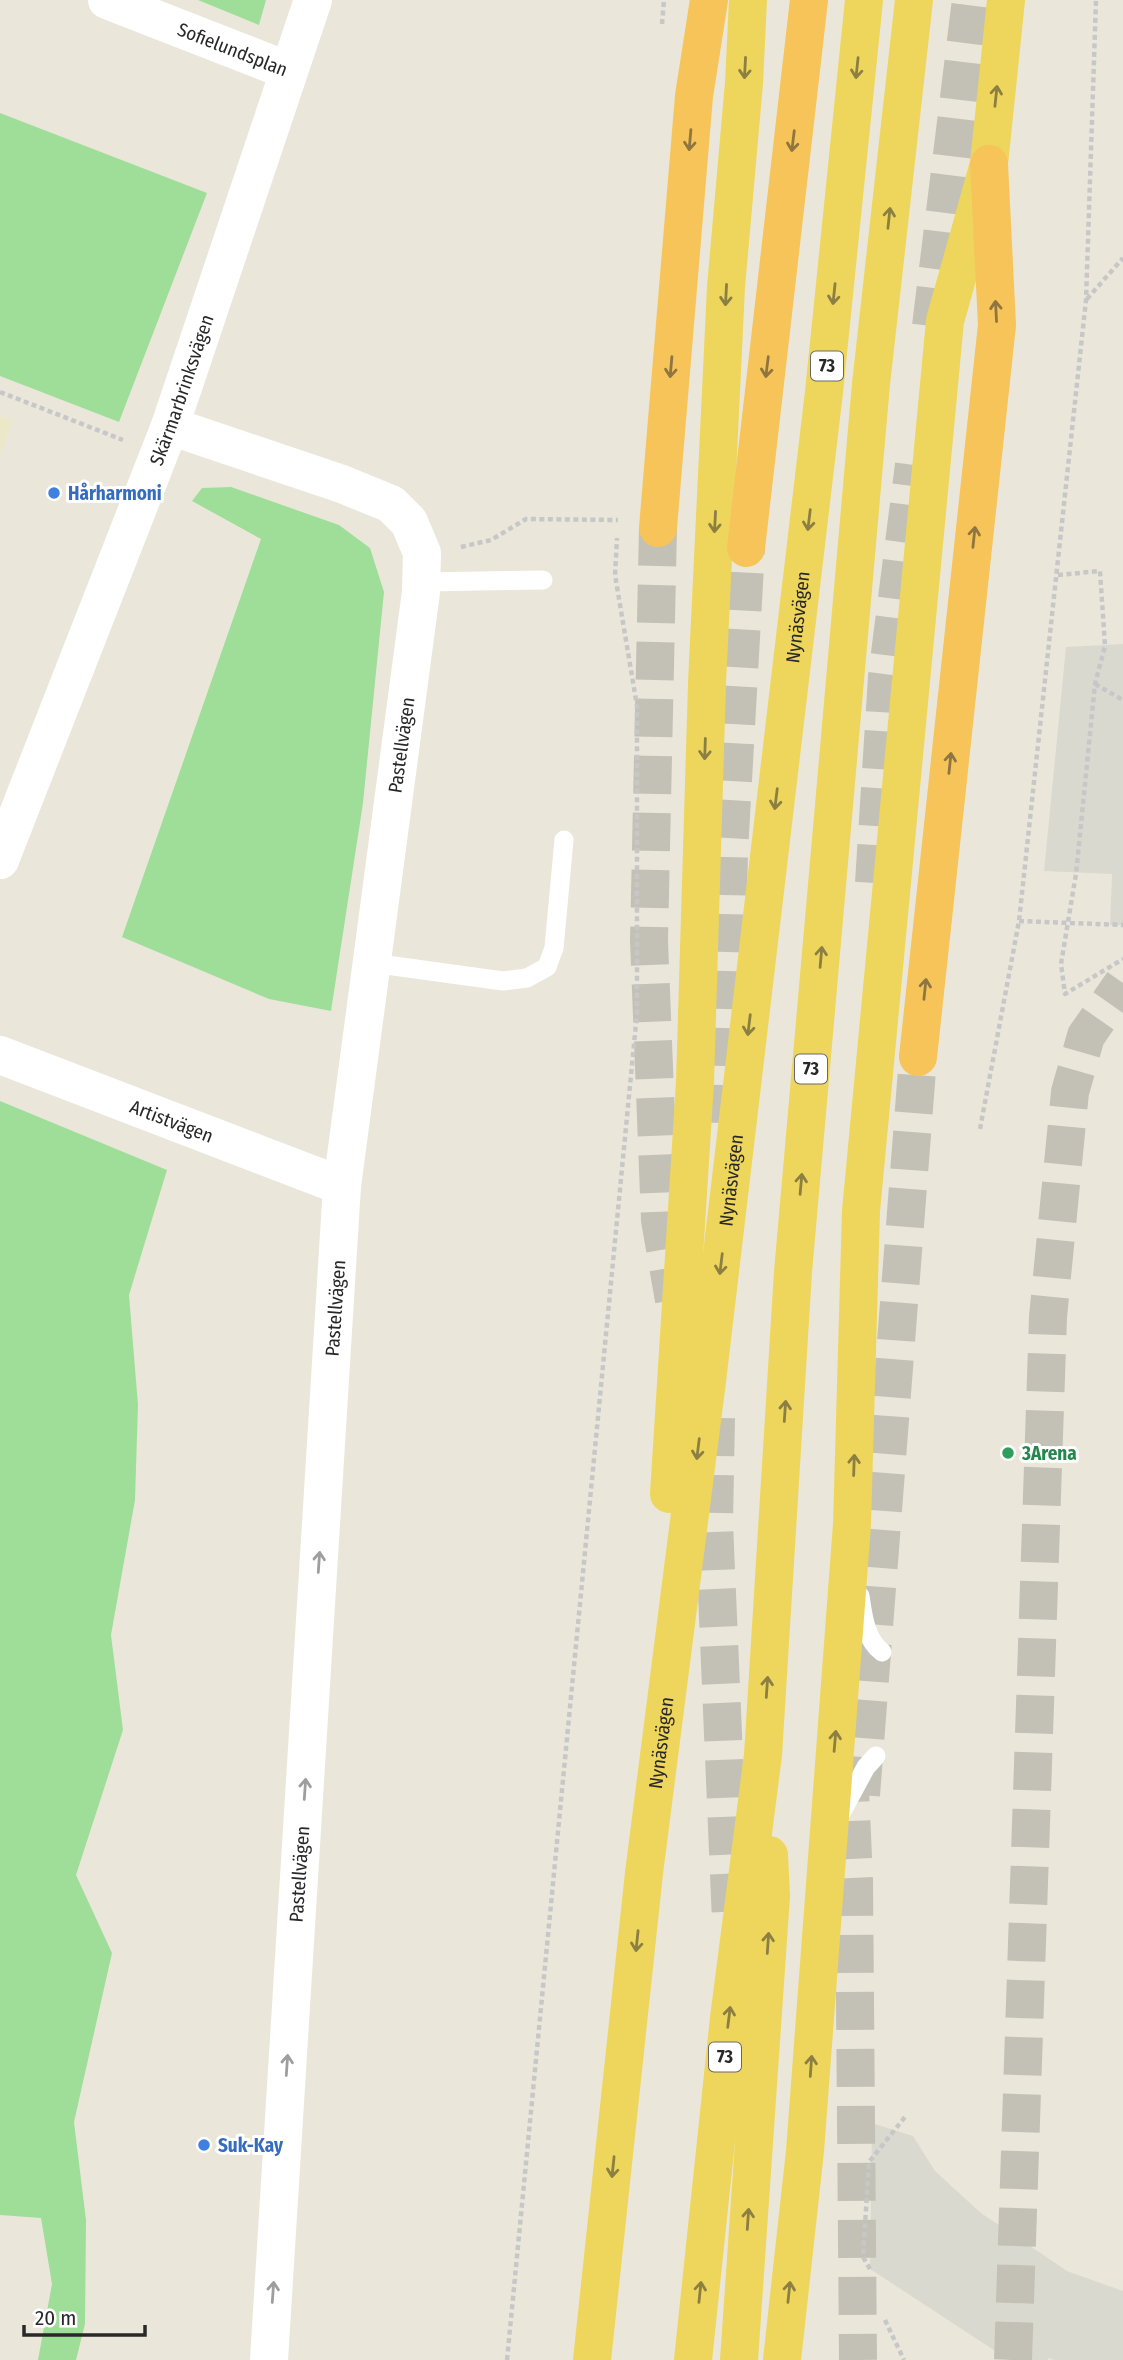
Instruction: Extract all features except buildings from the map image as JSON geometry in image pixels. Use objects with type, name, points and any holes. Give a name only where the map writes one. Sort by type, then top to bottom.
[{"type":"highway","points":[[658,528],[694,96],[709,0]]},
{"type":"highway","points":[[644,1873],[695,1082],[708,669],[724,328],[748,0]]},
{"type":"highway","points":[[746,548],[809,0]]},
{"type":"highway","name":"Nynäsvägen","points":[[592,2360],[644,1873],[707,1381],[818,446],[864,0]]},
{"type":"highway","name":"73","points":[[693,2360],[729,2018],[763,1755],[794,1258],[871,384],[914,0]]},
{"type":"highway","points":[[918,1057],[997,326],[989,163],[1006,0]]},
{"type":"highway","points":[[782,2360],[805,2151],[852,1524],[861,1211],[945,321],[989,163]]},
{"type":"highway","points":[[739,2360],[771,1896],[763,1755]]},
{"type":"street","name":"Sofielundsplan","points":[[107,0],[289,71],[313,0]]},
{"type":"street","name":"Skärmarbrinksvägen","points":[[0,860],[164,440],[289,71]]},
{"type":"street","points":[[164,440],[342,484],[391,504],[409,522],[422,567]]},
{"type":"street","name":"Pastellvägen","points":[[269,2360],[342,1186],[422,567]]},
{"type":"street","name":"Artistvägen","points":[[0,1055],[342,1186]]},
{"type":"lane","points":[[422,567],[543,580]]},
{"type":"lane","points":[[372,963],[503,981],[527,978],[547,967],[554,948],[564,840]]},
{"type":"lane","points":[[852,1524],[865,1624],[874,1646],[882,1652]]},
{"type":"lane","points":[[827,1841],[849,1795],[876,1756]]},
{"type":"path","points":[[661,27],[664,0]]},
{"type":"path","points":[[980,1129],[1019,921],[1058,575],[1086,300],[1096,0]]},
{"type":"path","points":[[1086,300],[1123,258]]},
{"type":"path","points":[[0,392],[164,440]]},
{"type":"path","points":[[507,2360],[636,1013],[637,706],[615,575],[619,512]]},
{"type":"path","points":[[422,567],[491,540],[526,519],[618,520]]},
{"type":"path","points":[[1058,575],[1100,571],[1105,646],[1096,684],[1076,874],[1061,964],[1065,994],[1123,960]]},
{"type":"path","points":[[1096,684],[1123,700]]},
{"type":"path","points":[[1019,921],[1123,925]]},
{"type":"path","points":[[870,2269],[863,2257],[869,2162],[905,2118]]},
{"type":"path","points":[[884,2320],[904,2360]]},
{"type":"shaded area","points":[[0,416],[13,420],[0,454]]},
{"type":"shaded area","points":[[1123,644],[1123,925],[1110,925],[1112,874],[1044,871],[1066,647]]},
{"type":"shaded area","points":[[872,2123],[913,2136],[935,2171],[981,2213],[1067,2271],[1123,2291],[1123,2360],[1009,2360],[870,2269]]},
{"type":"green space","points":[[198,0],[266,0],[259,25]]},
{"type":"green space","points":[[0,113],[207,193],[119,422],[0,376]]},
{"type":"green space","points":[[231,487],[339,525],[370,548],[384,592],[363,803],[331,1011],[269,999],[122,937],[261,539],[192,501],[202,488]]},
{"type":"green space","points":[[0,1101],[167,1170],[129,1295],[138,1405],[135,1500],[111,1635],[123,1730],[76,1875],[112,1953],[74,2122],[86,2220],[85,2324],[76,2360],[38,2360],[52,2284],[41,2218],[0,2215]]},
{"type":"tunnel","points":[[931,326],[971,0]]},
{"type":"tunnel","points":[[874,883],[887,677],[914,465]]},
{"type":"tunnel","points":[[658,528],[649,940],[660,1220],[674,1300]]},
{"type":"tunnel","points":[[723,1123],[729,852],[746,548]]},
{"type":"tunnel","points":[[1013,2360],[1048,1317],[1070,1092],[1086,1036],[1123,983]]},
{"type":"tunnel","points":[[861,1795],[918,1057]]},
{"type":"tunnel","points":[[716,1418],[714,1523],[731,1921]]},
{"type":"tunnel","points":[[849,1764],[854,1881],[858,2360]]},
{"type":"place","name":"Hårharmoni","points":[[54,493]]},
{"type":"place","name":"3Arena","points":[[1008,1453]]},
{"type":"place","name":"Suk-Kay","points":[[204,2145]]}]
